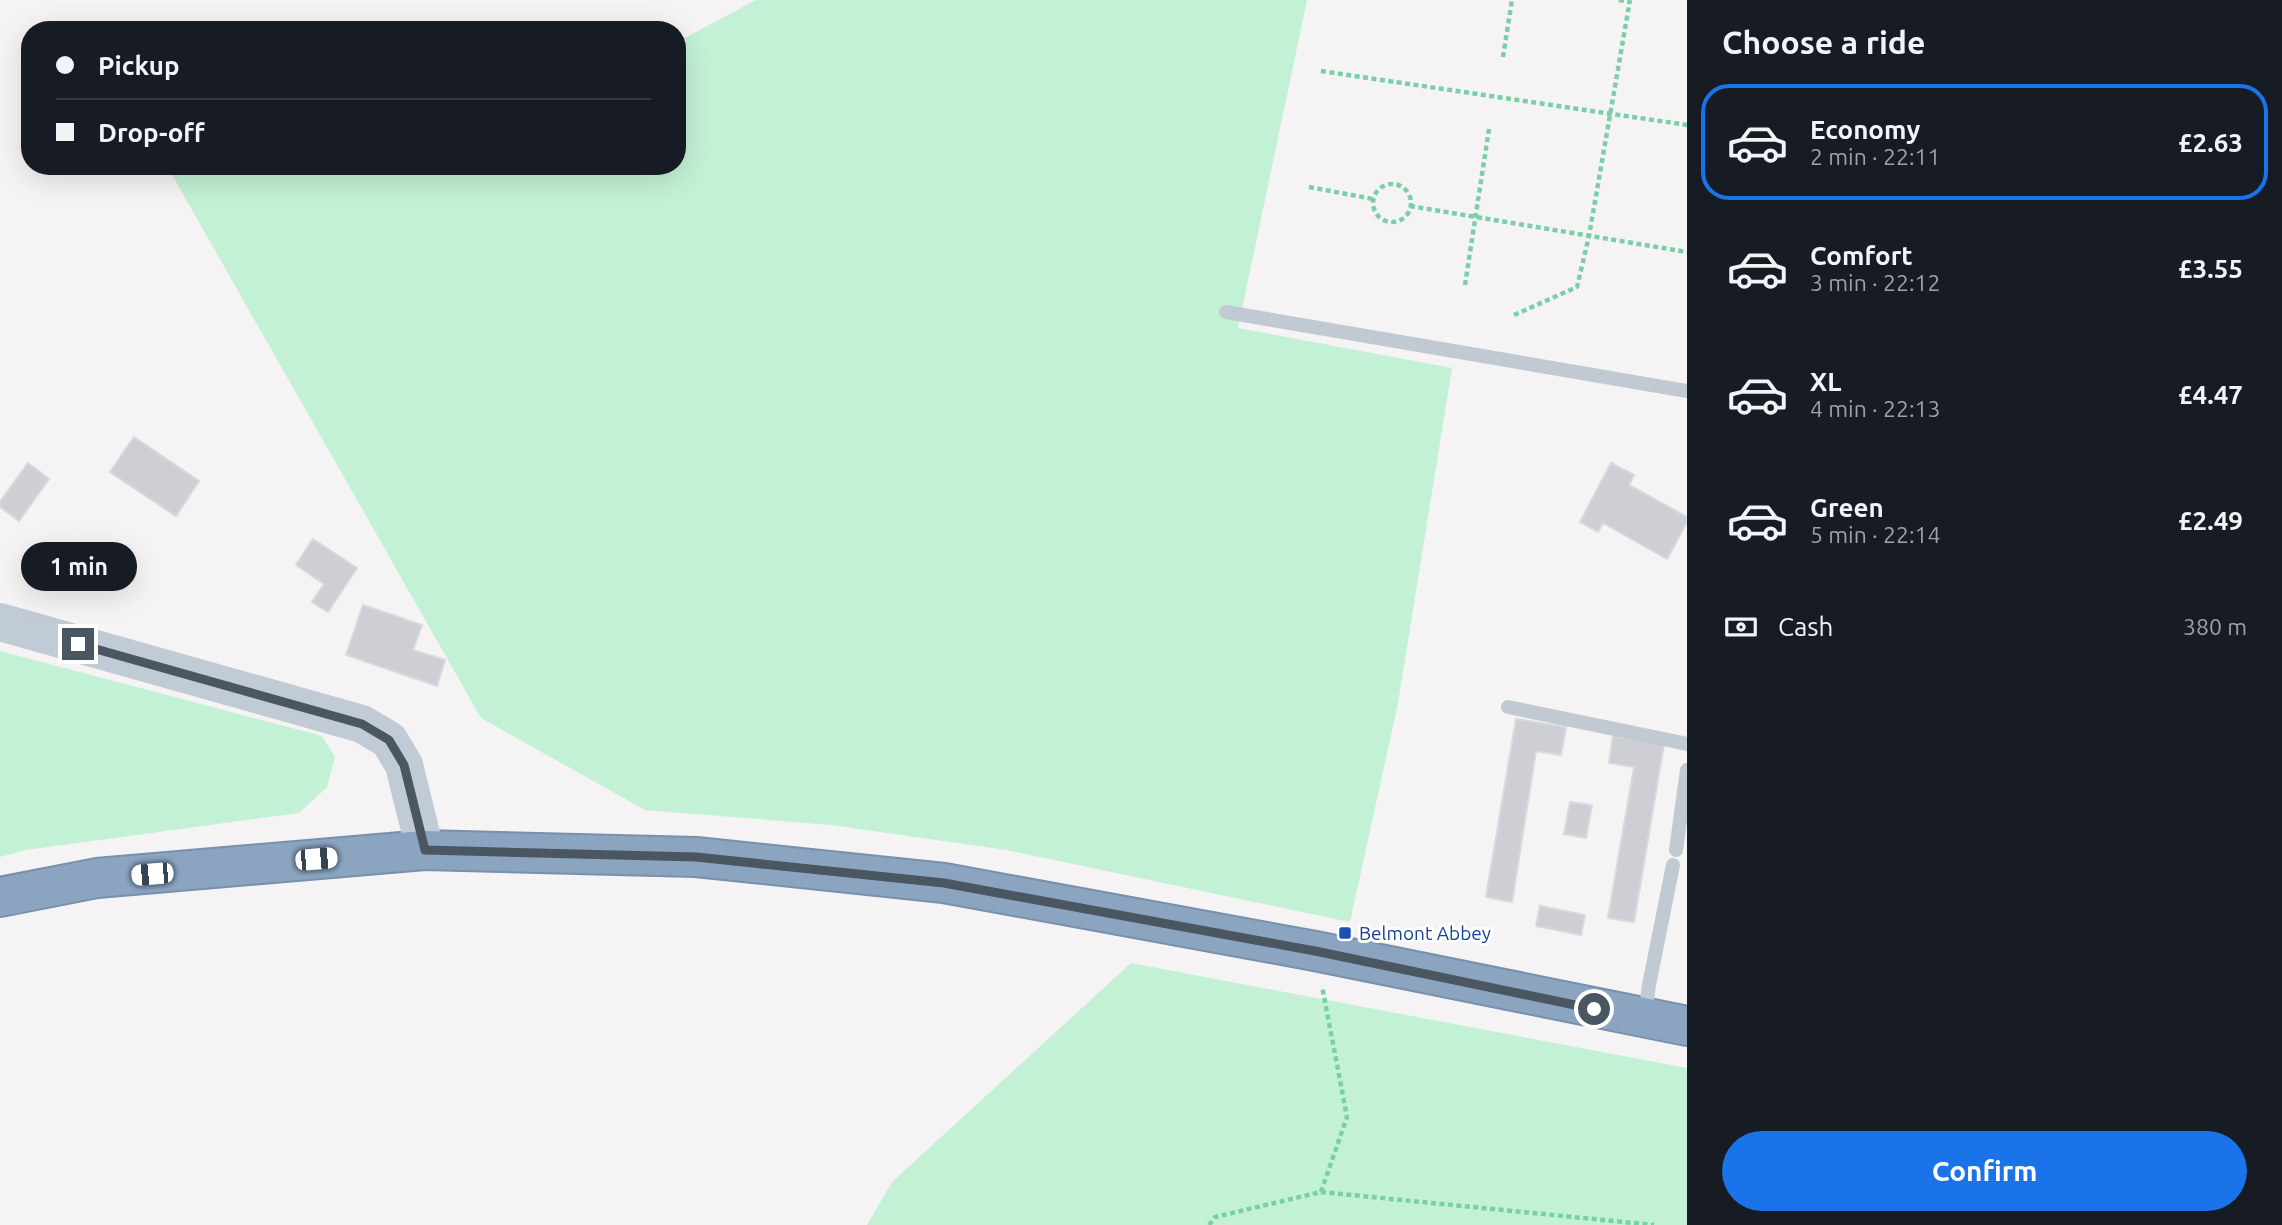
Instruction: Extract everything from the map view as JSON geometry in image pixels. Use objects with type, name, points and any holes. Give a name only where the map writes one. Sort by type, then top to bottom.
[{"type":"highway","points":[[0,897],[97,878],[425,850],[696,857],[944,883],[1315,951],[1687,1026]]},
{"type":"main road","points":[[0,622],[362,724],[389,740],[404,765],[425,850]]},
{"type":"lane","points":[[1226,312],[1687,391]]},
{"type":"lane","points":[[1508,707],[1687,744]]},
{"type":"lane","points":[[1676,850],[1687,770]]},
{"type":"lane","points":[[1644,1019],[1674,865]]},
{"type":"path","points":[[1503,57],[1512,0]]},
{"type":"path","points":[[1514,315],[1577,287],[1589,236],[1630,1],[1619,0]]},
{"type":"path","points":[[1321,71],[1687,125]]},
{"type":"path","points":[[1465,285],[1489,130]]},
{"type":"path","points":[[1395,184],[1404,188],[1409,196],[1410,206],[1406,215],[1398,221],[1388,221],[1379,217],[1373,200],[1377,190],[1385,185],[1395,184]]},
{"type":"path","points":[[1309,187],[1373,200]]},
{"type":"path","points":[[1410,206],[1687,252]]},
{"type":"path","points":[[1315,951],[1347,1117],[1321,1192]]},
{"type":"path","points":[[1209,1225],[1215,1217],[1321,1192],[1654,1225]]},
{"type":"green space","points":[[756,0],[1307,0],[1238,328],[1452,368],[1398,703],[1350,922],[1007,850],[831,825],[645,810],[481,718],[172,175],[686,175],[686,37]]},
{"type":"green space","points":[[0,651],[322,736],[335,757],[327,787],[299,813],[26,850],[0,857]]},
{"type":"green space","points":[[1131,963],[1687,1068],[1687,1225],[867,1225],[892,1182]]},
{"type":"building","points":[[134,437],[199,481],[176,516],[110,472]]},
{"type":"building","points":[[28,463],[49,479],[19,521],[0,507],[0,502]]},
{"type":"building","points":[[1611,463],[1634,475],[1629,485],[1687,517],[1687,522],[1667,559],[1603,523],[1598,532],[1580,522]]},
{"type":"building","points":[[313,539],[357,568],[328,612],[312,602],[324,584],[296,565]]},
{"type":"building","points":[[363,605],[422,625],[413,650],[445,660],[437,686],[346,655]]},
{"type":"building","points":[[1516,719],[1566,727],[1561,755],[1536,751],[1512,902],[1486,897]]},
{"type":"building","points":[[1613,736],[1664,744],[1634,922],[1608,918],[1634,767],[1609,763]]},
{"type":"building","points":[[1570,802],[1592,805],[1586,838],[1564,834]]},
{"type":"building","points":[[1540,906],[1585,915],[1581,935],[1536,926]]},
{"type":"place","name":"Belmont Abbey","points":[[1345,933]]},
{"type":"route","points":[[78,644],[362,724],[389,740],[404,765],[425,850],[696,857],[944,883],[1315,951],[1594,1009]]}]
